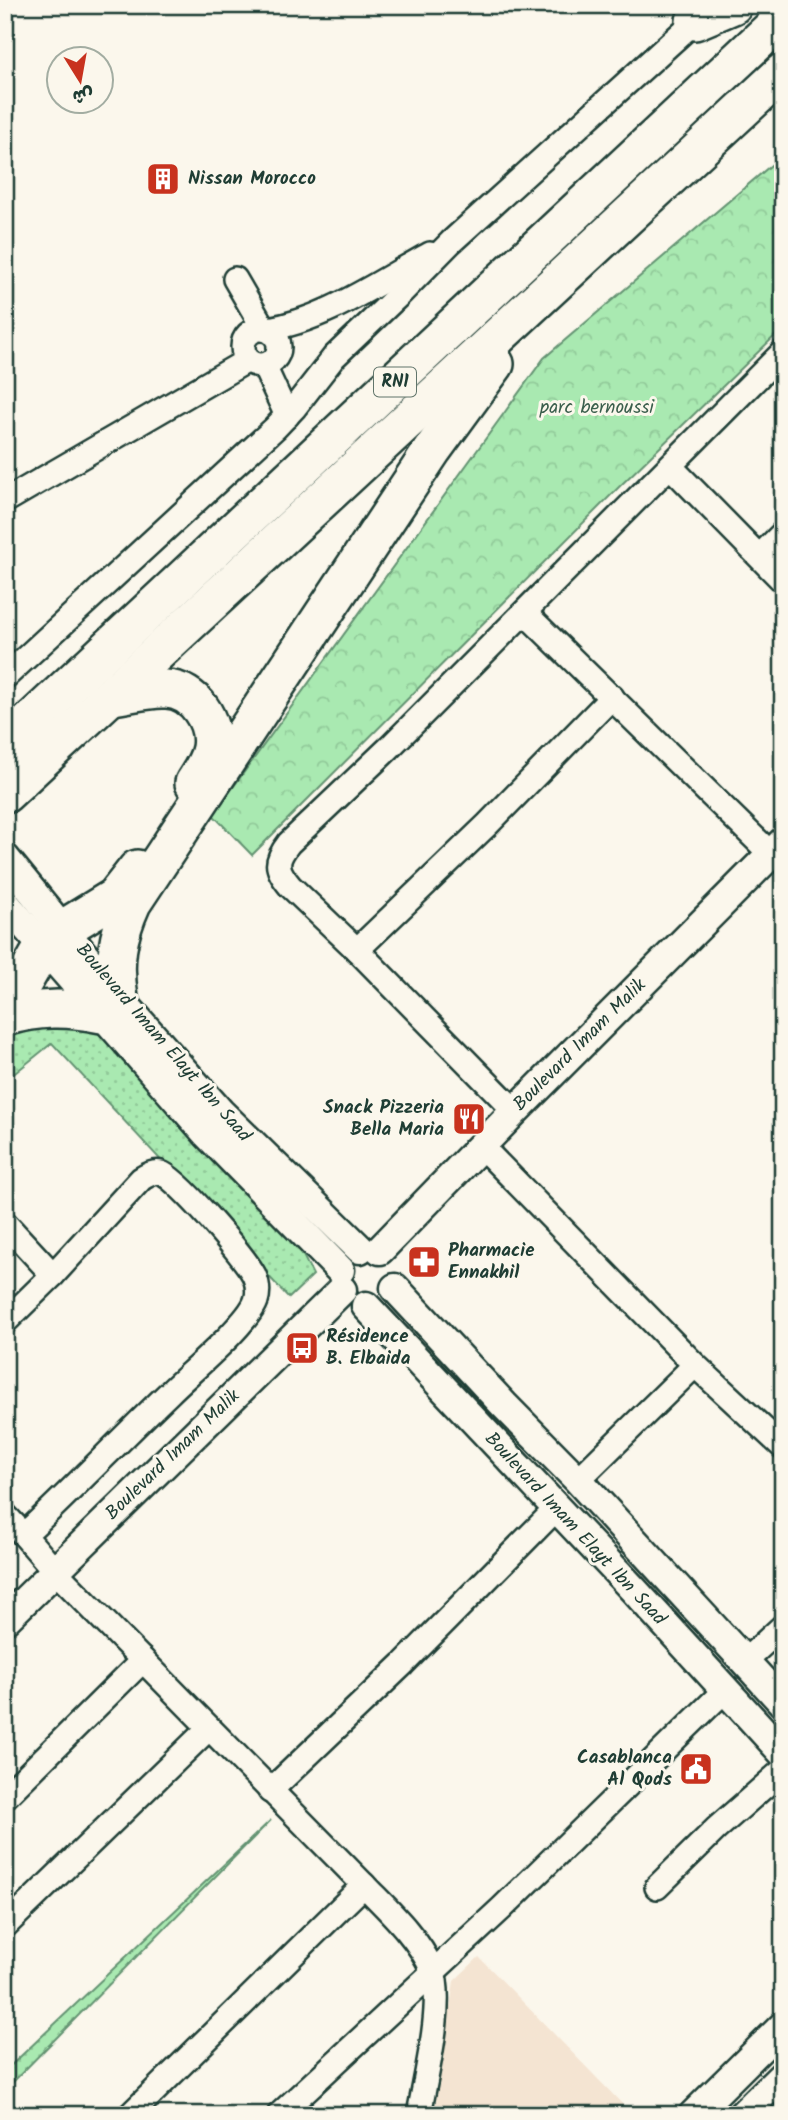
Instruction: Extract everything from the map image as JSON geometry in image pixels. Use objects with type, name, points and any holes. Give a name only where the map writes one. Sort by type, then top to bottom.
[{"type":"highway","points":[[704,13],[733,5]]},
{"type":"highway","name":"RN1","points":[[5,745],[783,18]]},
{"type":"highway","name":"RN1","points":[[5,794],[783,72]]},
{"type":"highway","points":[[5,1017],[42,1008],[110,1006],[116,949],[132,904],[472,393],[518,336],[629,216]]},
{"type":"highway","points":[[5,997],[24,981],[54,937],[101,907],[126,885],[204,768],[211,749],[211,728],[202,710],[188,696],[168,688],[111,696]]},
{"type":"street","points":[[5,677],[287,416],[334,357],[451,242],[704,13]]},
{"type":"street","points":[[5,485],[259,344],[296,339],[307,334],[417,267],[451,242]]},
{"type":"street","points":[[228,282],[259,344],[287,416]]},
{"type":"street","points":[[5,501],[259,344]]},
{"type":"street","points":[[515,1111],[282,876],[278,862],[281,853],[525,613],[783,352]]},
{"type":"street","points":[[671,467],[783,580]]},
{"type":"street","points":[[760,556],[783,533]]},
{"type":"street","points":[[525,613],[777,848]]},
{"type":"street","points":[[357,950],[488,824],[612,697]]},
{"type":"street","name":"Boulevard Imam Malik","points":[[370,1250],[482,1147],[777,848]]},
{"type":"street","name":"Boulevard Imam Elayt Ibn Saad","points":[[5,858],[54,937],[207,1134],[341,1280]]},
{"type":"street","name":"Boulevard Imam Elayt Ibn Saad","points":[[5,903],[54,937]]},
{"type":"street","name":"Boulevard Imam Elayt Ibn Saad","points":[[110,1006],[219,1112],[370,1250]]},
{"type":"street","points":[[482,1147],[695,1364],[783,1447]]},
{"type":"street","points":[[5,1322],[52,1276],[141,1179],[150,1174],[161,1173],[172,1179],[246,1263],[258,1283],[258,1296],[252,1313],[24,1535]]},
{"type":"street","points":[[5,1223],[52,1276]]},
{"type":"street","points":[[370,1250],[389,1257],[397,1278],[395,1289],[388,1298],[378,1304],[366,1306],[356,1303],[341,1280],[351,1253],[370,1250]]},
{"type":"street","name":"Boulevard Imam Malik","points":[[5,1620],[341,1280]]},
{"type":"street","name":"Boulevard Imam Elayt Ibn Saad","points":[[395,1289],[578,1480],[783,1703]]},
{"type":"street","name":"Boulevard Imam Elayt Ibn Saad","points":[[366,1306],[633,1589],[783,1753]]},
{"type":"street","points":[[578,1480],[695,1364]]},
{"type":"street","points":[[270,1791],[403,1664],[556,1509]]},
{"type":"street","points":[[5,1514],[54,1570],[402,1924],[419,1947],[433,1972],[436,1999],[419,2115]]},
{"type":"street","points":[[745,1661],[783,1626]]},
{"type":"street","points":[[5,1797],[143,1660]]},
{"type":"street","points":[[279,2115],[502,1908],[725,1690]]},
{"type":"street","points":[[5,1926],[209,1728]]},
{"type":"street","points":[[657,1887],[716,1829],[783,1770]]},
{"type":"street","points":[[130,2115],[364,1885]]},
{"type":"street","points":[[693,2115],[783,2025]]},
{"type":"street","points":[[742,2115],[783,2075]]},
{"type":"shaded area","points":[[479,1957],[633,2115],[434,2115],[454,1981]]},
{"type":"green space","name":"parc bernoussi","points":[[783,155],[783,328],[620,486],[252,855],[213,815],[544,358]]},
{"type":"green space","points":[[88,1012],[286,1222],[313,1275],[289,1298],[52,1043],[5,1081],[5,1013]]},
{"type":"green space","points":[[271,1820],[5,2090],[5,2071]]},
{"type":"place","name":"Nissan Morocco","points":[[163,179]]},
{"type":"place","name":"Snack Pizzeria Bella Maria","points":[[469,1119]]},
{"type":"place","name":"Pharmacie Ennakhil","points":[[424,1262]]},
{"type":"place","name":"Résidence B. Elbaida","points":[[302,1348]]},
{"type":"place","name":"Casablanca Al Qods","points":[[696,1769]]}]
